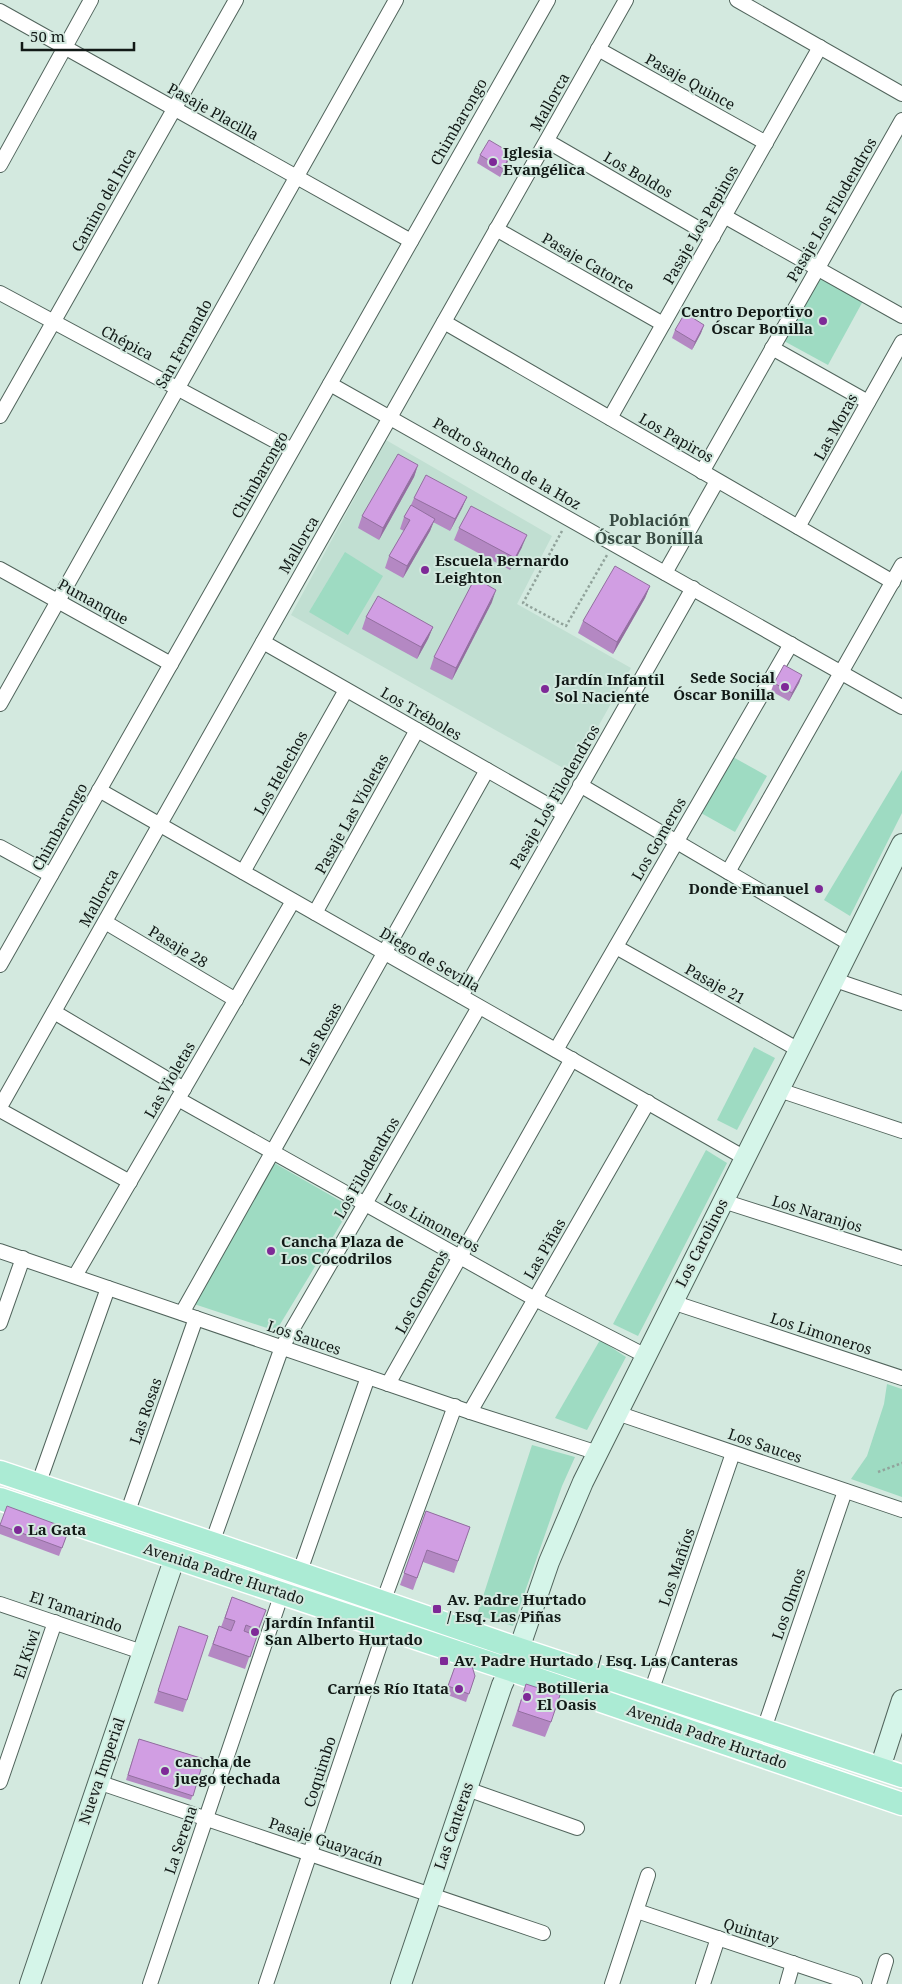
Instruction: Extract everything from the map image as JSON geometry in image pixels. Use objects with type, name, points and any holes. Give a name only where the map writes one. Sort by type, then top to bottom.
[{"type":"main road","name":"Avenida Padre Hurtado","points":[[0,1472],[519,1649],[902,1776]]},
{"type":"main road","name":"Avenida Padre Hurtado","points":[[1,1502],[387,1628],[902,1804]]},
{"type":"main road","points":[[852,1787],[869,1779],[880,1768]]},
{"type":"street","points":[[0,165],[91,0]]},
{"type":"street","name":"Camino del Inca","points":[[0,416],[236,0]]},
{"type":"street","name":"San Fernando","points":[[0,704],[396,0]]},
{"type":"street","name":"Mallorca","points":[[0,1108],[626,0]]},
{"type":"street","points":[[737,0],[902,94]]},
{"type":"street","name":"Chimbarongo","points":[[0,965],[330,384],[544,1]]},
{"type":"street","name":"Pasaje Placilla","points":[[0,10],[410,242]]},
{"type":"street","name":"Pasaje Los Pepinos","points":[[610,418],[820,47]]},
{"type":"street","name":"Pasaje Quince","points":[[598,49],[766,143]]},
{"type":"street","name":"Pasaje Los Filodendros","points":[[702,472],[902,120]]},
{"type":"street","name":"Los Boldos","points":[[547,141],[713,237]]},
{"type":"street","points":[[724,216],[902,316]]},
{"type":"street","name":"Pasaje Catorce","points":[[496,229],[663,324]]},
{"type":"street","name":"Chépica","points":[[0,293],[292,450]]},
{"type":"street","name":"Los Papiros","points":[[444,322],[892,582]]},
{"type":"street","name":"Las Moras","points":[[798,527],[902,342]]},
{"type":"street","points":[[772,348],[868,402]]},
{"type":"street","name":"Pedro Sancho de la Hoz","points":[[330,384],[902,706]]},
{"type":"street","points":[[665,572],[717,481]]},
{"type":"street","points":[[728,872],[902,565]]},
{"type":"street","name":"Pumanque","points":[[0,569],[171,664]]},
{"type":"street","name":"Pasaje Los Filodendros","points":[[460,996],[693,588]]},
{"type":"street","name":"Los Tréboles","points":[[263,642],[564,814]]},
{"type":"street","name":"Los Gomeros","points":[[556,1050],[791,644]]},
{"type":"street","name":"Los Helechos","points":[[244,872],[346,690]]},
{"type":"street","name":"Pasaje Las Violetas","points":[[315,913],[417,730]]},
{"type":"street","name":"Las Rosas","points":[[182,1313],[488,770]]},
{"type":"street","points":[[580,786],[852,946]]},
{"type":"street","name":"Diego de Sevilla","points":[[99,790],[745,1158]]},
{"type":"street","name":"Los Carolinos","points":[[519,1649],[566,1519],[672,1302],[902,844]]},
{"type":"street","points":[[0,847],[52,875]]},
{"type":"street","name":"Las Violetas","points":[[75,1276],[293,901]]},
{"type":"street","name":"Pasaje 28","points":[[105,922],[236,1000]]},
{"type":"street","name":"Pasaje 21","points":[[616,947],[799,1050]]},
{"type":"street","points":[[835,980],[902,1003]]},
{"type":"street","name":"Los Filodendros","points":[[212,1543],[282,1347],[479,1007]]},
{"type":"street","name":"Los Limoneros","points":[[54,1012],[273,1152],[535,1299],[646,1356]]},
{"type":"street","name":"Los Gomeros","points":[[388,1384],[572,1059]]},
{"type":"street","points":[[779,1090],[902,1131]]},
{"type":"street","name":"Las Piñas","points":[[470,1412],[648,1102]]},
{"type":"street","points":[[0,1108],[130,1182]]},
{"type":"street","name":"Los Naranjos","points":[[723,1201],[902,1258]]},
{"type":"street","name":"Los Sauces","points":[[0,1251],[470,1412],[598,1452]]},
{"type":"street","points":[[0,1323],[23,1258]]},
{"type":"street","points":[[38,1485],[108,1288]]},
{"type":"street","name":"Los Limoneros","points":[[672,1302],[902,1378]]},
{"type":"street","name":"Las Rosas","points":[[127,1514],[196,1318]]},
{"type":"street","points":[[300,1574],[368,1377]]},
{"type":"street","points":[[383,1602],[455,1406]]},
{"type":"street","name":"Los Sauces","points":[[617,1414],[902,1510]]},
{"type":"street","name":"Los Mañíos","points":[[651,1692],[734,1453]]},
{"type":"street","name":"Los Olmos","points":[[764,1729],[845,1491]]},
{"type":"street","name":"Nueva Imperial","points":[[30,1984],[142,1652],[176,1558]]},
{"type":"street","name":"La Serena","points":[[150,1984],[282,1593]]},
{"type":"street","name":"El Tamarindo","points":[[0,1604],[142,1652]]},
{"type":"street","name":"El Kiwi","points":[[0,1782],[55,1622]]},
{"type":"street","name":"Coquimbo","points":[[266,1984],[387,1628]]},
{"type":"street","name":"Las Canteras","points":[[401,1984],[508,1669],[519,1649]]},
{"type":"street","points":[[880,1768],[902,1700]]},
{"type":"street","name":"Pasaje Guayacán","points":[[98,1782],[543,1933]]},
{"type":"street","points":[[467,1789],[577,1828]]},
{"type":"street","points":[[612,1984],[648,1875]]},
{"type":"street","name":"Quintay","points":[[637,1911],[855,1984]]},
{"type":"street","points":[[703,1984],[718,1938]]},
{"type":"street","points":[[879,1984],[886,1961]]},
{"type":"street","points":[[787,1984],[794,1964]]},
{"type":"path","points":[[569,518],[523,603],[566,626],[614,543]]},
{"type":"path","points":[[878,1472],[902,1463]]},
{"type":"shaded area","name":"Escuela Bernardo Leighton","points":[[386,440],[552,536],[517,604],[631,668],[572,773],[291,615]]},
{"type":"green space","name":"Centro Deportivo Óscar Bonilla","points":[[818,277],[863,301],[828,365],[784,341]]},
{"type":"green space","points":[[345,552],[383,576],[348,635],[309,612]]},
{"type":"green space","points":[[733,757],[767,776],[735,832],[701,813]]},
{"type":"green space","points":[[902,770],[902,813],[850,916],[824,900]]},
{"type":"green space","points":[[754,1047],[775,1058],[737,1130],[717,1120]]},
{"type":"green space","points":[[706,1150],[727,1163],[638,1336],[613,1324]]},
{"type":"green space","points":[[269,1160],[351,1207],[276,1331],[194,1304]]},
{"type":"green space","points":[[600,1340],[626,1357],[587,1430],[555,1418]]},
{"type":"green space","points":[[887,1384],[902,1389],[902,1497],[851,1479],[867,1456],[884,1404]]},
{"type":"green space","points":[[532,1445],[575,1457],[562,1486],[513,1626],[477,1615]]},
{"type":"building","points":[[489,140],[511,153],[503,169],[480,155]]},
{"type":"building","points":[[685,313],[704,325],[695,342],[675,330]]},
{"type":"building","points":[[398,454],[418,465],[383,528],[362,516]]},
{"type":"building","points":[[426,475],[467,497],[455,519],[414,498]]},
{"type":"building","points":[[411,505],[435,519],[407,566],[389,556],[410,520],[404,517]]},
{"type":"building","points":[[471,506],[527,535],[515,558],[459,528]]},
{"type":"building","points":[[615,566],[650,586],[617,642],[583,621]]},
{"type":"building","points":[[475,578],[496,590],[456,668],[434,657]]},
{"type":"building","points":[[378,596],[433,627],[421,647],[366,617]]},
{"type":"building","points":[[784,665],[802,675],[792,693],[774,683]]},
{"type":"building","points":[[7,1506],[69,1529],[62,1548],[0,1525]]},
{"type":"building","points":[[426,1511],[470,1527],[458,1561],[427,1550],[417,1578],[404,1573]]},
{"type":"building","points":[[232,1597],[266,1610],[258,1630],[246,1625],[244,1631],[257,1636],[250,1657],[213,1644],[219,1626],[231,1631],[235,1621],[225,1618]]},
{"type":"building","points":[[179,1626],[208,1636],[187,1700],[158,1691]]},
{"type":"building","name":"Carnes Río Itata","points":[[457,1661],[472,1666],[475,1676],[469,1694],[448,1686]]},
{"type":"building","points":[[526,1684],[560,1695],[551,1722],[518,1711]]},
{"type":"building","name":"cancha de juego techada","points":[[139,1739],[204,1759],[193,1796],[128,1775]]},
{"type":"place","name":"Iglesia Evangélica","points":[[493,162]]},
{"type":"place","name":"Centro Deportivo Óscar Bonilla","points":[[823,321]]},
{"type":"place","name":"Escuela Bernardo Leighton","points":[[425,570]]},
{"type":"place","name":"Sede Social Óscar Bonilla","points":[[785,687]]},
{"type":"place","name":"Jardín Infantil Sol Naciente","points":[[545,689]]},
{"type":"place","name":"Donde Emanuel","points":[[819,889]]},
{"type":"place","name":"Cancha Plaza de Los Cocodrilos","points":[[271,1251]]},
{"type":"place","name":"La Gata","points":[[18,1530]]},
{"type":"place","name":"Av. Padre Hurtado / Esq. Las Piñas","points":[[437,1609]]},
{"type":"place","name":"Jardín Infantil San Alberto Hurtado","points":[[255,1632]]},
{"type":"place","name":"Av. Padre Hurtado / Esq. Las Canteras","points":[[444,1661]]},
{"type":"place","name":"Carnes Río Itata","points":[[459,1689]]},
{"type":"place","name":"Botilleria El Oasis","points":[[527,1697]]},
{"type":"place","name":"cancha de juego techada","points":[[165,1771]]},
{"type":"district","name":"Población Óscar Bonilla","points":[[649,529]]}]
